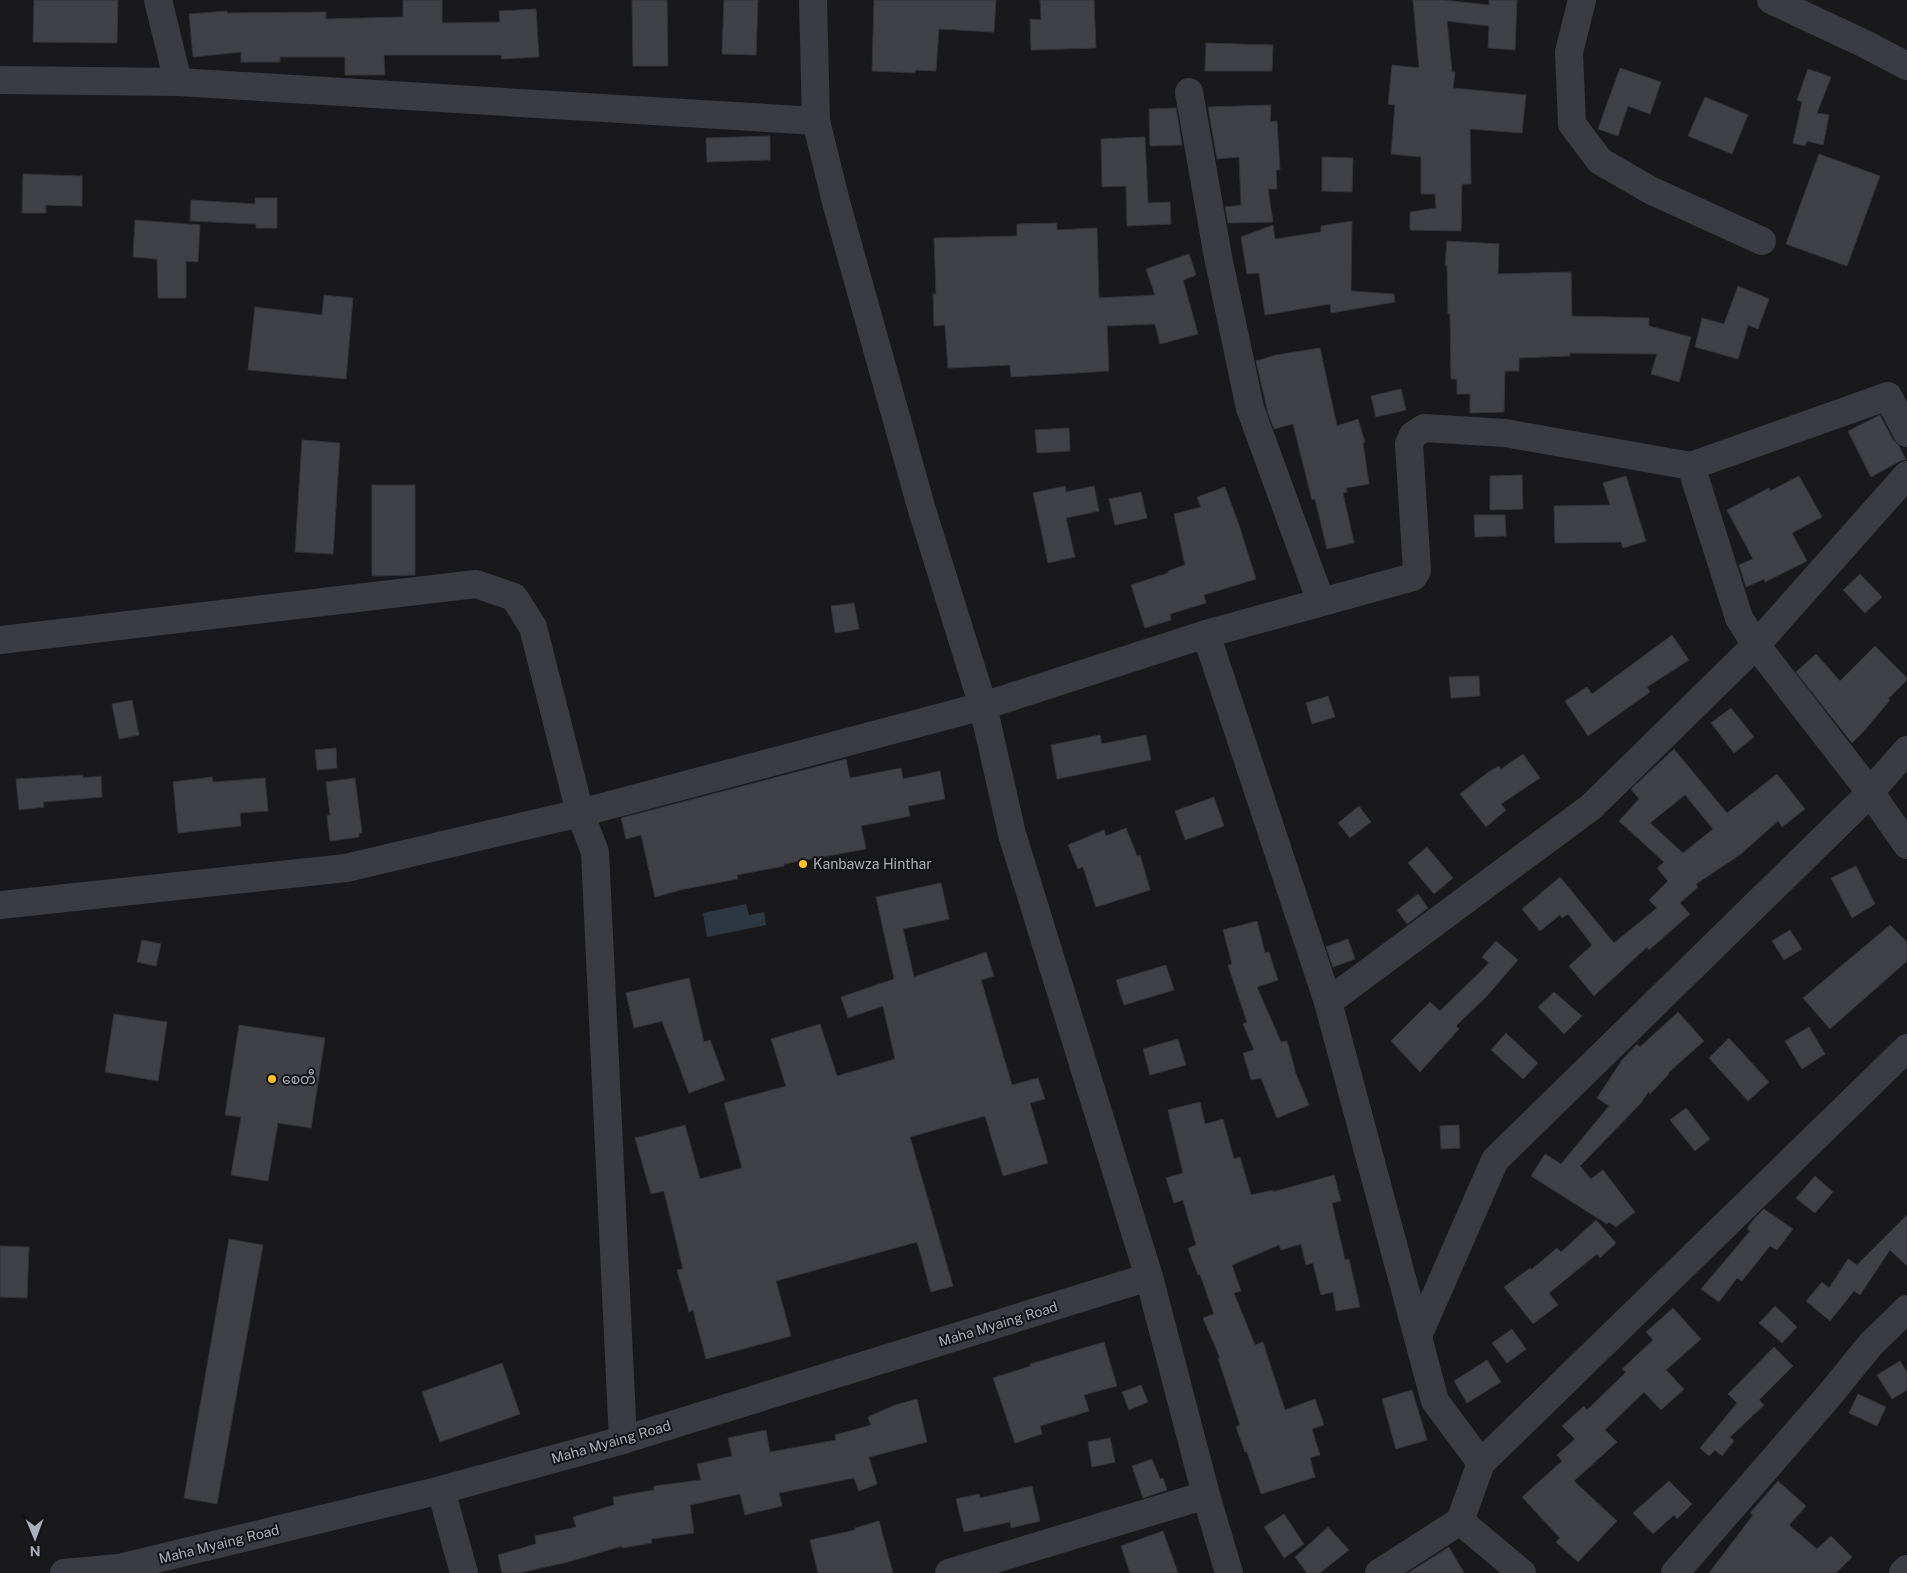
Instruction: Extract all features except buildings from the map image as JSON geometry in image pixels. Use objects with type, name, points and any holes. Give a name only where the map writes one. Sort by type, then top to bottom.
[{"type":"street","points":[[158,0],[178,82]]},
{"type":"street","points":[[813,0],[816,121],[836,202],[922,510],[983,706],[1012,834],[1149,1277],[1206,1495],[1229,1573]]},
{"type":"street","points":[[1582,0],[1569,52],[1572,124],[1600,161],[1650,190],[1762,241]]},
{"type":"street","points":[[1771,0],[1907,66]]},
{"type":"street","points":[[0,80],[178,82],[816,121]]},
{"type":"street","points":[[1189,92],[1218,257],[1250,408],[1321,602]]},
{"type":"street","points":[[0,906],[346,868],[580,813],[983,706],[1206,634],[1413,577],[1417,571],[1409,444],[1412,435],[1424,428],[1505,433],[1691,466],[1888,396],[1907,433]]},
{"type":"street","points":[[1691,466],[1739,618],[1756,645],[1870,792],[1907,844]]},
{"type":"street","points":[[1328,1002],[1591,807],[1756,645],[1907,475]]},
{"type":"street","points":[[0,640],[476,584],[514,597],[533,627],[580,813],[595,852],[623,1440]]},
{"type":"street","points":[[1206,634],[1328,1002],[1435,1401],[1480,1463]]},
{"type":"street","points":[[1418,1336],[1495,1160],[1870,792],[1907,750]]},
{"type":"street","points":[[1379,1573],[1460,1521],[1480,1463],[1907,1048]]},
{"type":"street","name":"Maha Myaing Road","points":[[64,1573],[119,1568],[441,1490],[623,1440],[1149,1277]]},
{"type":"street","points":[[1675,1573],[1827,1398],[1871,1344],[1907,1309]]},
{"type":"street","points":[[441,1490],[464,1573]]},
{"type":"street","points":[[948,1573],[1206,1495]]},
{"type":"street","points":[[1460,1521],[1522,1573]]},
{"type":"street","points":[[1904,1573],[1907,1569]]},
{"type":"shaded area","points":[[746,904],[749,915],[764,912],[766,925],[707,937],[703,913]]},
{"type":"place","name":"Kanbawza Hinthar","points":[[803,864]]},
{"type":"place","name":"စေတီ","points":[[272,1079]]}]
